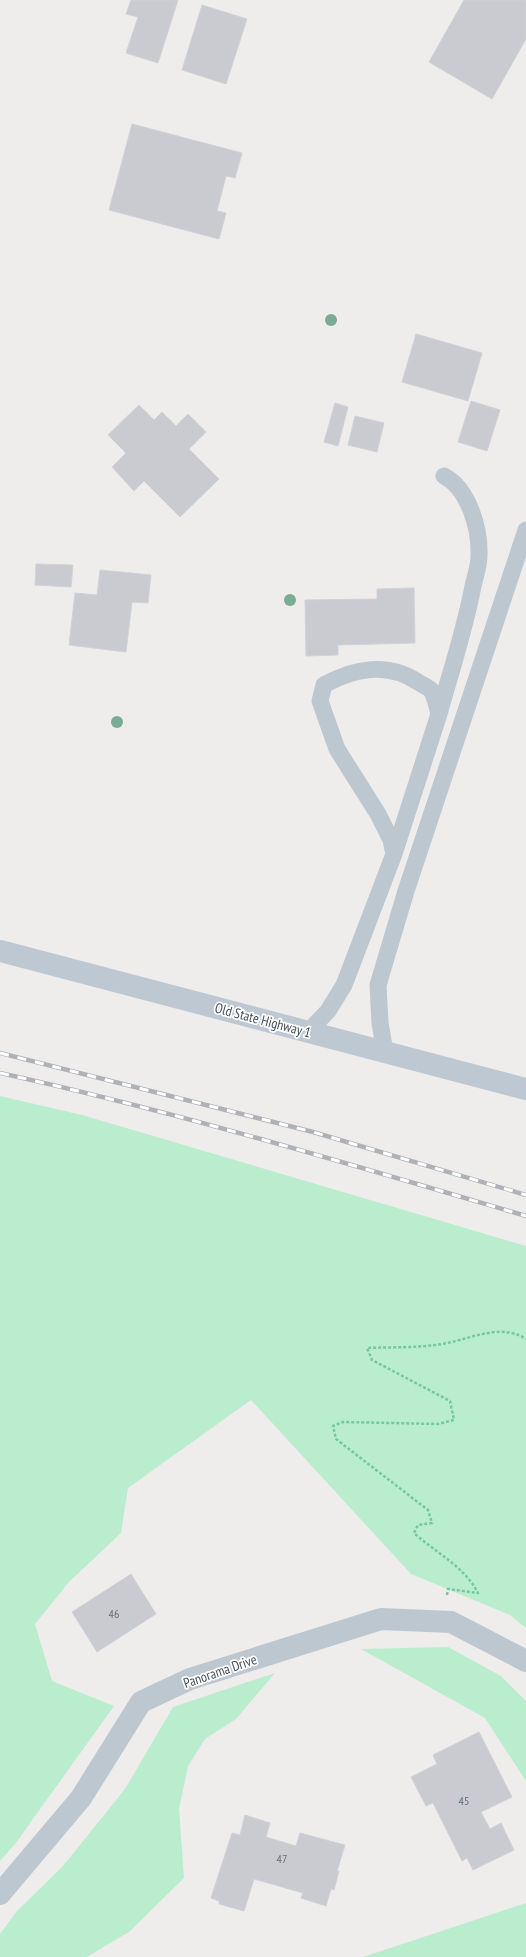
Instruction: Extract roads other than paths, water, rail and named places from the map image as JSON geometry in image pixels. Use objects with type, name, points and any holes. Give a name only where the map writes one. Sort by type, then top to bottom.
[{"type":"main road","name":"Old State Highway 1","points":[[0,951],[526,1089]]},
{"type":"street","name":"Panorama Drive","points":[[0,1894],[80,1798],[141,1702],[190,1679],[381,1619],[451,1622],[526,1661]]},
{"type":"lane","points":[[308,1032],[328,1011],[344,985],[394,854],[439,714],[468,612],[479,556],[474,514],[466,498],[453,480],[444,476]]},
{"type":"lane","points":[[385,1052],[380,1023],[378,985],[408,884],[526,530]]},
{"type":"lane","points":[[394,854],[390,840],[378,814],[336,749],[320,701],[324,685],[341,675],[365,670],[390,669],[408,676],[431,691],[439,714]]},
{"type":"railway","points":[[0,1053],[313,1132],[526,1195]]},
{"type":"railway","points":[[0,1073],[66,1088],[198,1122],[526,1216]]}]
